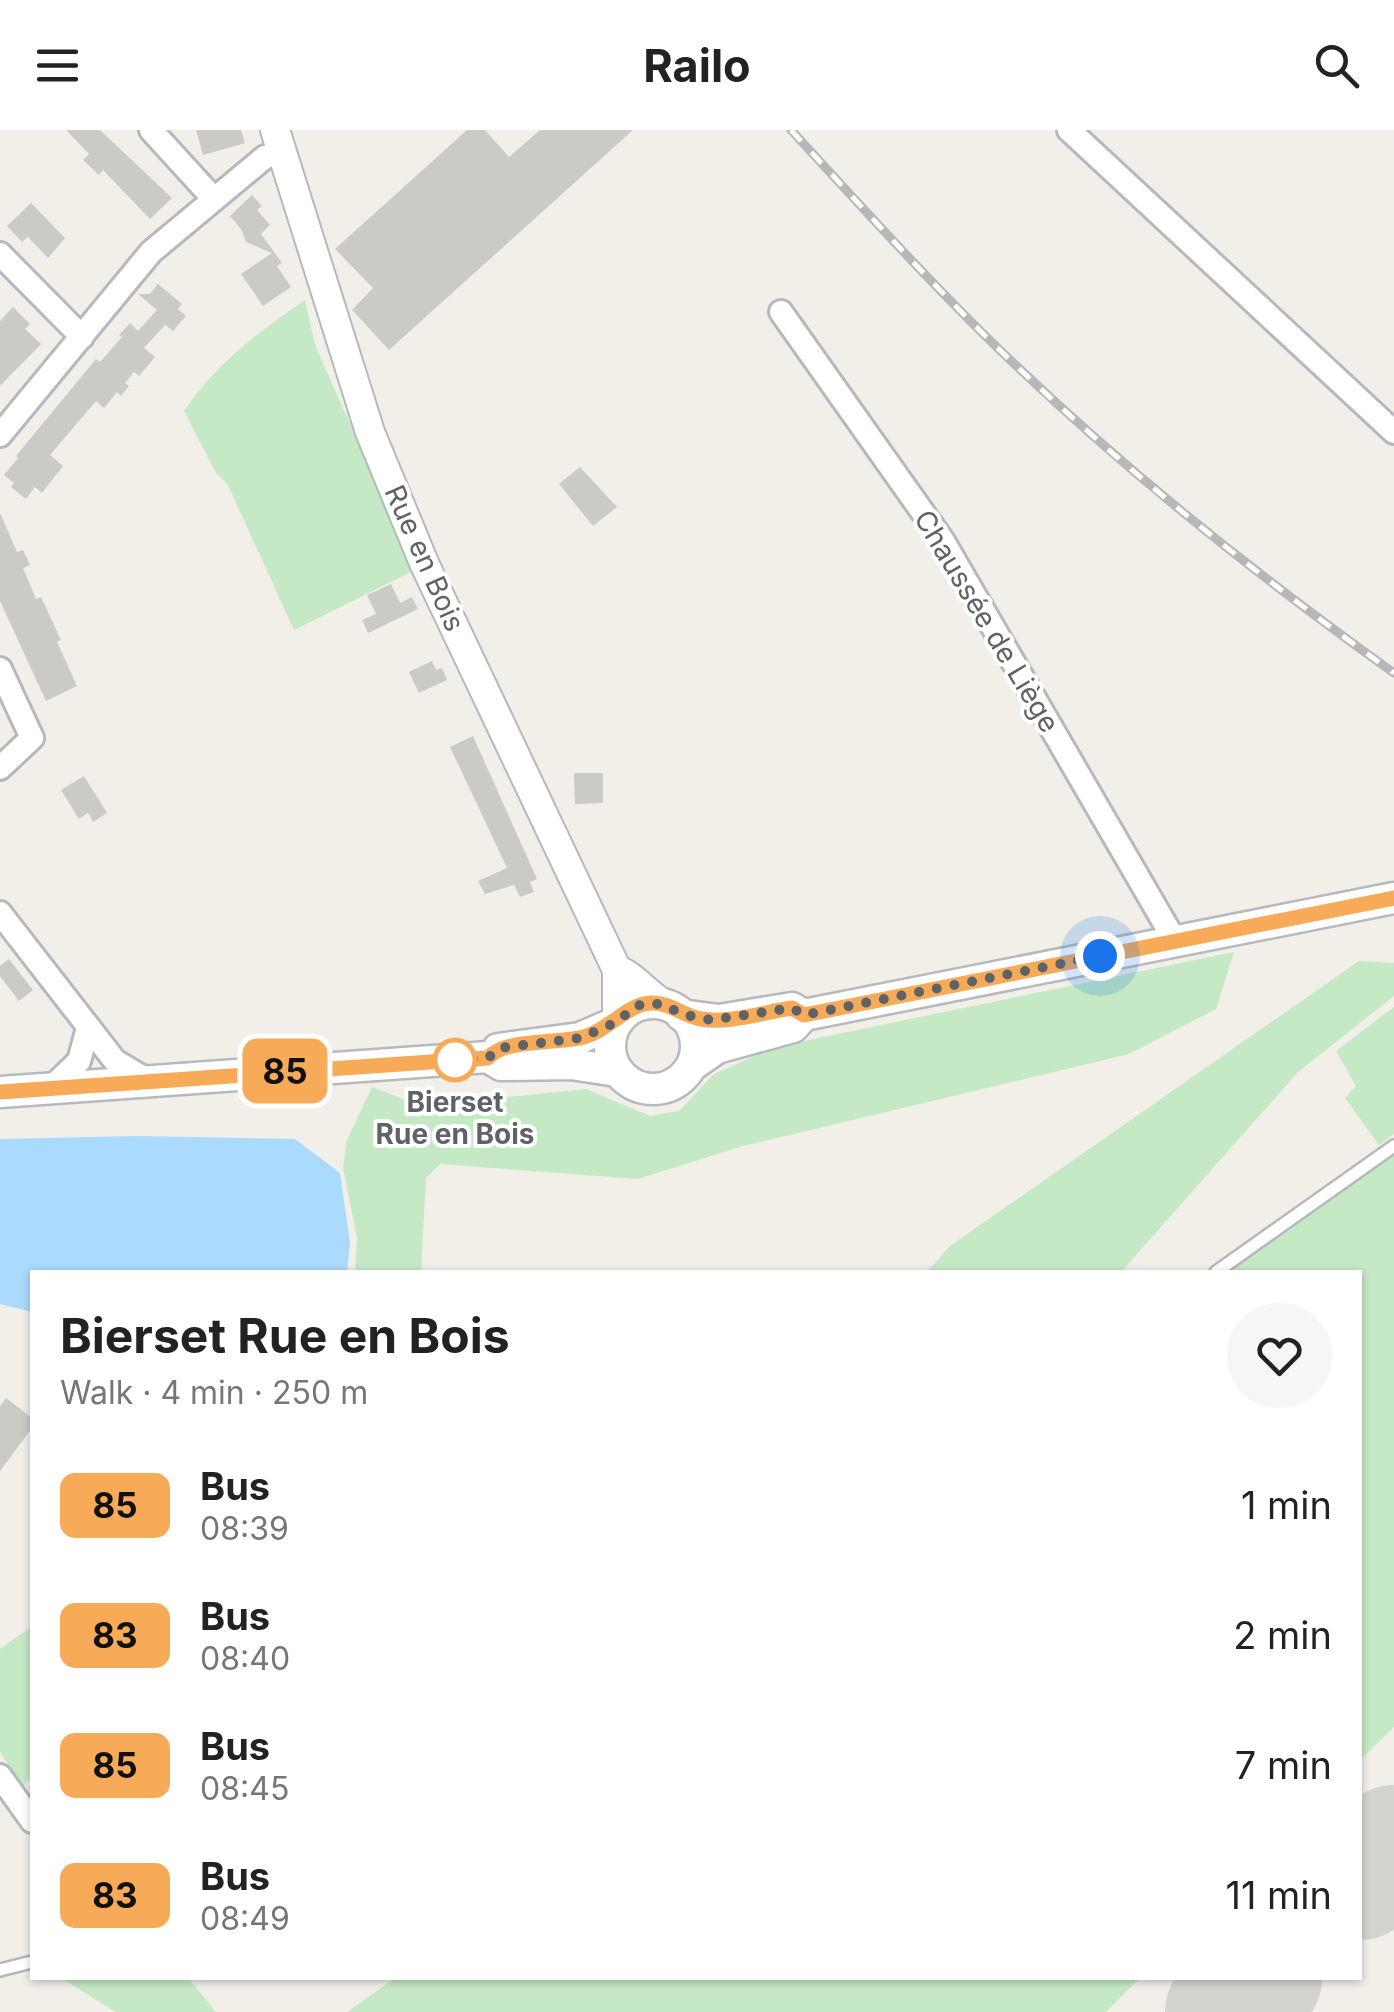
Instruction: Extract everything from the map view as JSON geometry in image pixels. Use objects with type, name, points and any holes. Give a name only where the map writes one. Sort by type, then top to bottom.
[{"type":"main road","points":[[617,1022],[609,1046],[617,1071],[627,1082],[656,1090],[682,1078],[718,1048],[793,1027],[804,1015],[1394,898]]},
{"type":"main road","points":[[488,1058],[500,1048],[580,1038],[617,1022],[636,1006],[719,1020],[792,1008],[804,1015]]},
{"type":"main road","points":[[673,1010],[695,1036],[692,1066]]},
{"type":"main road","points":[[0,1092],[488,1058],[500,1065],[583,1065],[617,1071]]},
{"type":"street","points":[[151,130],[213,198]]},
{"type":"street","points":[[1069,130],[1394,432]]},
{"type":"street","points":[[0,435],[151,252],[264,158],[277,141]]},
{"type":"street","name":"Rue en Bois","points":[[277,141],[370,432],[424,563],[617,970],[617,1022]]},
{"type":"street","points":[[0,254],[82,336]]},
{"type":"street","name":"Chaussée de Liège","points":[[781,312],[943,542],[1174,941]]},
{"type":"street","points":[[0,669],[32,738],[0,768]]},
{"type":"street","points":[[0,914],[115,1062],[150,1081]]},
{"type":"street","name":"Rue en Bois","points":[[617,970],[627,973],[645,992],[673,1010]]},
{"type":"street","points":[[51,1088],[80,1062],[88,1028]]},
{"type":"street","points":[[0,1776],[30,1818]]},
{"type":"lane","points":[[1219,1270],[1394,1146]]},
{"type":"lane","points":[[0,1970],[30,1962]]},
{"type":"green space","points":[[305,300],[315,345],[415,570],[294,630],[227,483],[216,473],[184,411],[239,350]]},
{"type":"green space","points":[[1234,952],[1216,1009],[1129,1054],[743,1146],[638,1179],[440,1164],[426,1178],[421,1270],[355,1270],[357,1238],[343,1168],[347,1140],[372,1087],[421,1106],[586,1089],[650,1116],[679,1111],[714,1074],[775,1047]]},
{"type":"green space","points":[[1359,961],[1394,963],[1394,996],[1298,1072],[1123,1270],[929,1270],[950,1246]]},
{"type":"green space","points":[[1394,1007],[1394,1134],[1379,1145],[1345,1098],[1356,1086],[1336,1051]]},
{"type":"green space","points":[[1394,1155],[1394,1727],[1362,1758],[1362,1270],[1232,1270]]},
{"type":"green space","points":[[30,1627],[30,1778],[23,1787],[0,1752],[0,1649]]},
{"type":"green space","points":[[64,1980],[190,1980],[216,2012],[116,2012]]},
{"type":"green space","points":[[392,1980],[1138,1980],[1106,2012],[347,2012]]},
{"type":"water","points":[[0,1139],[295,1139],[340,1173],[350,1243],[347,1270],[30,1270],[30,1312],[0,1304]]},
{"type":"building","points":[[66,130],[100,130],[172,198],[150,219],[103,170],[99,175],[83,160],[89,154]]},
{"type":"building","points":[[196,130],[241,130],[245,143],[203,155]]},
{"type":"building","points":[[467,130],[485,130],[509,157],[540,130],[633,130],[389,350],[352,310],[373,288],[335,249]]},
{"type":"building","points":[[252,195],[262,206],[257,210],[270,225],[261,234],[282,263],[277,266],[291,287],[263,306],[241,274],[272,253],[246,242],[230,216]]},
{"type":"building","points":[[31,203],[65,238],[48,258],[28,237],[22,242],[7,226]]},
{"type":"building","points":[[158,284],[182,304],[178,309],[186,316],[173,331],[165,325],[144,348],[155,357],[139,376],[134,372],[121,396],[117,392],[104,408],[96,401],[50,455],[63,466],[42,493],[35,487],[26,499],[4,475],[96,359],[100,362],[130,323],[138,331],[157,310],[138,294],[150,294]]},
{"type":"building","points":[[13,307],[30,324],[25,329],[41,344],[0,386],[0,321]]},
{"type":"building","points":[[580,467],[617,507],[593,526],[559,484]]},
{"type":"building","points":[[0,513],[17,552],[23,550],[30,565],[23,568],[61,640],[57,642],[77,686],[46,701],[0,601]]},
{"type":"building","points":[[391,584],[400,603],[412,597],[418,609],[368,633],[362,620],[376,614],[367,595]]},
{"type":"building","points":[[432,661],[436,670],[442,668],[447,680],[419,693],[409,672]]},
{"type":"building","points":[[473,736],[537,879],[530,882],[534,892],[520,897],[514,885],[485,894],[478,881],[507,868],[450,747]]},
{"type":"building","points":[[574,773],[603,773],[603,803],[575,804]]},
{"type":"building","points":[[84,776],[107,813],[93,822],[88,813],[79,819],[61,790]]},
{"type":"building","points":[[9,959],[33,990],[19,1001],[0,976],[0,966]]},
{"type":"building","points":[[6,1398],[30,1416],[30,1431],[0,1471],[0,1406]]},
{"type":"runway","points":[[1362,1877],[1394,1846]]},
{"type":"runway","points":[[1226,2012],[1259,1980]]},
{"type":"railway","points":[[791,130],[951,301],[1052,399],[1194,522],[1394,673]]},
{"type":"bus line","name":"85","points":[[0,1092],[488,1058],[500,1048],[588,1036],[617,1022],[636,1006],[650,1003],[711,1020],[792,1008],[804,1015],[1394,898]]},
{"type":"place","name":"Bierset Rue en Bois","points":[[455,1060]]},
{"type":"route","points":[[455,1060],[488,1058],[500,1048],[580,1038],[617,1022],[636,1006],[650,1003],[711,1020],[792,1008],[804,1015],[1100,956]]}]
